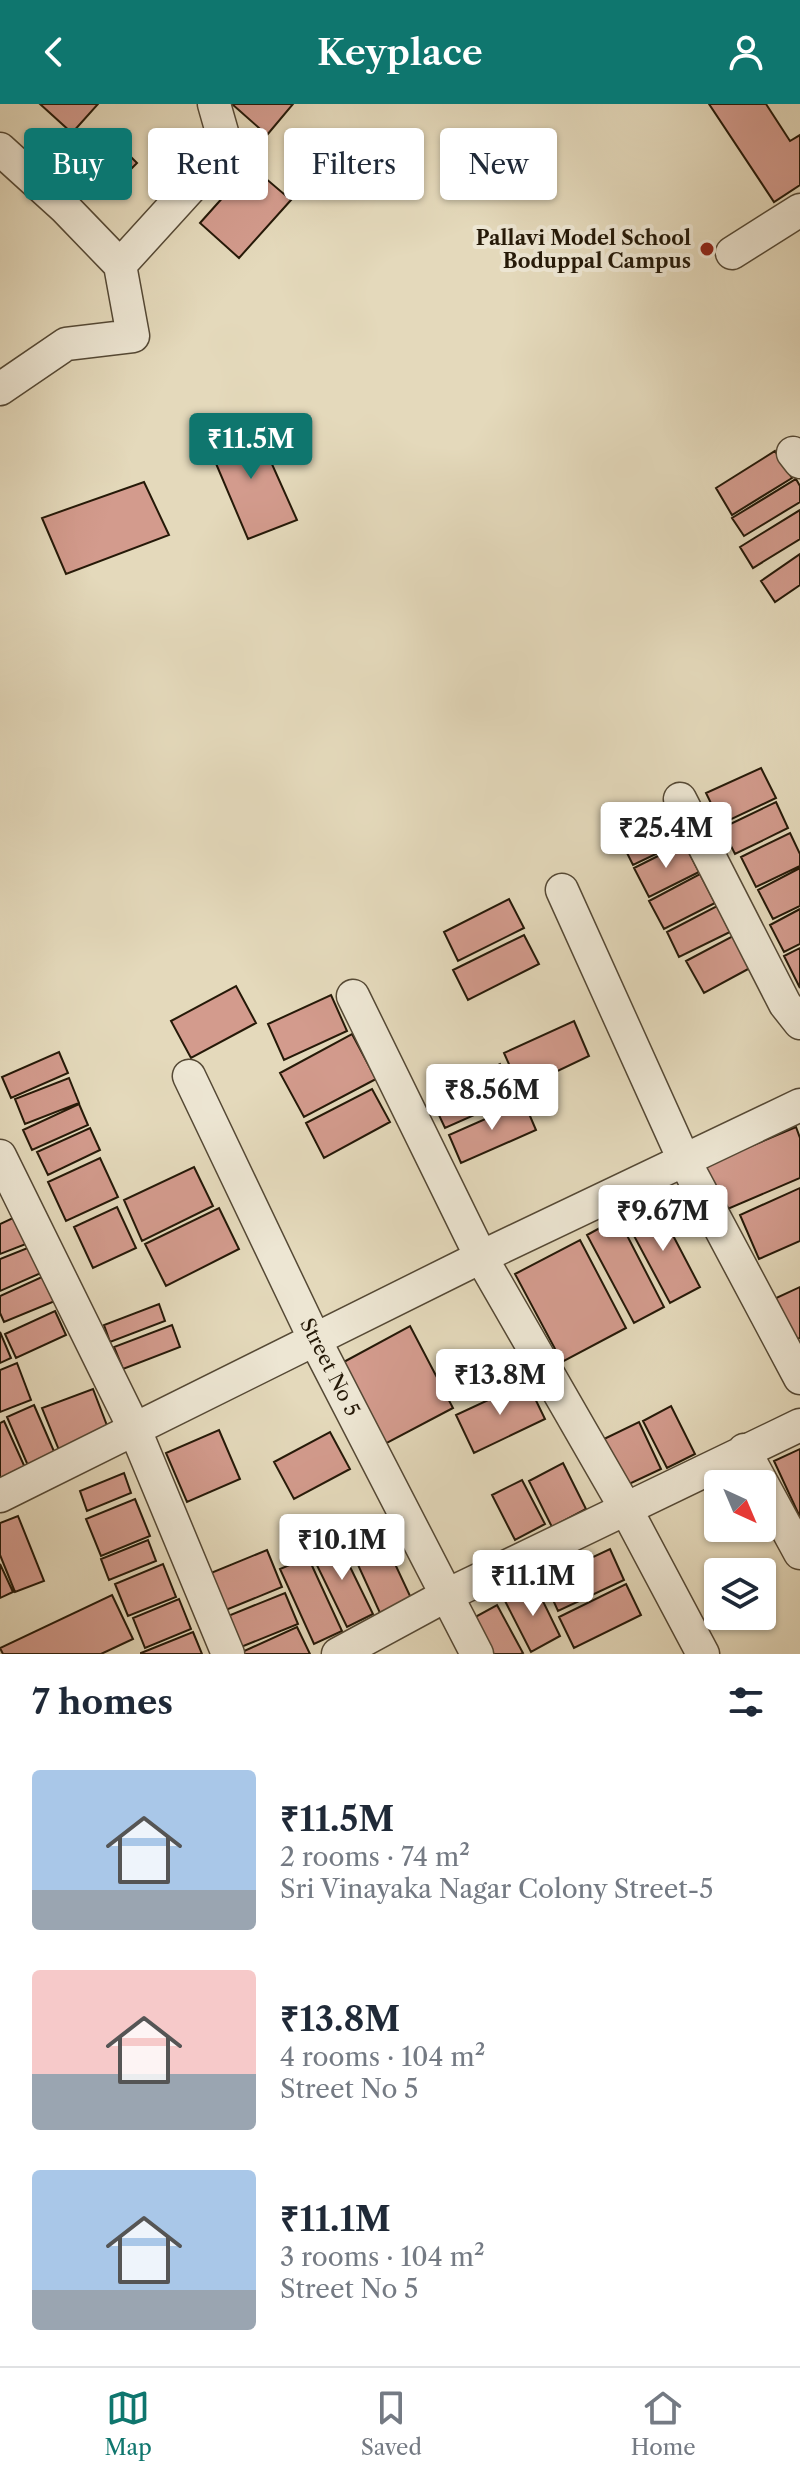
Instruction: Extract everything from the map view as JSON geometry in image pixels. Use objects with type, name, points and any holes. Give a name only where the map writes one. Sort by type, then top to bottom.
[{"type":"street","points":[[120,265],[221,154],[222,132],[214,104]]},
{"type":"street","points":[[0,149],[65,208],[120,265],[133,336],[66,344],[0,389]]},
{"type":"street","points":[[732,253],[800,210]]},
{"type":"street","points":[[680,799],[785,1004],[800,1023]]},
{"type":"street","points":[[562,890],[684,1160],[800,1378]]},
{"type":"street","points":[[353,996],[481,1257],[626,1509],[703,1654]]},
{"type":"street","name":"Street No 5","points":[[189,1076],[315,1340],[477,1654]]},
{"type":"street","points":[[0,1496],[481,1257],[800,1105]]},
{"type":"street","points":[[0,1156],[135,1430],[228,1654]]},
{"type":"street","points":[[338,1654],[445,1596],[800,1425]]},
{"type":"street","points":[[744,1450],[800,1553]]},
{"type":"building","points":[[40,104],[98,104],[76,128],[66,128]]},
{"type":"building","points":[[232,104],[293,104],[268,134],[268,128],[259,128]]},
{"type":"building","points":[[709,104],[766,104],[790,141],[800,135],[800,185],[774,202]]},
{"type":"building","points":[[268,180],[284,194],[284,200],[291,200],[239,258],[200,223],[221,200],[268,200]]},
{"type":"building","points":[[254,424],[297,520],[248,539],[206,440]]},
{"type":"building","points":[[775,451],[792,478],[732,515],[716,488]]},
{"type":"building","points":[[796,479],[800,486],[800,502],[744,536],[732,518]]},
{"type":"building","points":[[144,482],[169,535],[66,574],[42,518]]},
{"type":"building","points":[[800,510],[800,539],[753,568],[740,547]]},
{"type":"building","points":[[800,554],[800,585],[775,602],[761,581]]},
{"type":"building","points":[[761,768],[776,798],[721,824],[706,793]]},
{"type":"building","points":[[776,802],[788,828],[735,854],[722,828]]},
{"type":"building","points":[[665,803],[683,841],[633,865],[614,827]]},
{"type":"building","points":[[790,833],[800,854],[800,866],[756,887],[741,857]]},
{"type":"building","points":[[684,843],[699,872],[649,897],[634,868]]},
{"type":"building","points":[[800,868],[800,906],[773,919],[758,890]]},
{"type":"building","points":[[700,874],[715,903],[664,929],[649,901]]},
{"type":"building","points":[[509,899],[524,928],[458,961],[444,932]]},
{"type":"building","points":[[717,906],[730,932],[679,957],[667,932]]},
{"type":"building","points":[[800,909],[800,944],[784,952],[770,925]]},
{"type":"building","points":[[524,935],[539,964],[468,1000],[453,970]]},
{"type":"building","points":[[733,936],[750,968],[704,993],[686,961]]},
{"type":"building","points":[[800,948],[800,988],[784,956]]},
{"type":"building","points":[[236,986],[256,1023],[191,1058],[171,1021]]},
{"type":"building","points":[[331,995],[347,1031],[284,1060],[268,1024]]},
{"type":"building","points":[[574,1021],[589,1056],[520,1089],[504,1053]]},
{"type":"building","points":[[352,1034],[376,1079],[304,1117],[280,1073]]},
{"type":"building","points":[[59,1052],[68,1073],[11,1098],[2,1077]]},
{"type":"building","points":[[500,1064],[515,1097],[445,1128],[430,1096]]},
{"type":"building","points":[[69,1078],[79,1103],[25,1124],[15,1099]]},
{"type":"building","points":[[372,1089],[390,1122],[324,1158],[306,1123]]},
{"type":"building","points":[[524,1102],[536,1130],[461,1163],[449,1135]]},
{"type":"building","points":[[79,1104],[88,1125],[32,1150],[23,1130]]},
{"type":"building","points":[[796,1127],[800,1138],[800,1178],[723,1211],[704,1166]]},
{"type":"building","points":[[90,1128],[100,1150],[48,1175],[37,1152]]},
{"type":"building","points":[[100,1158],[118,1197],[66,1221],[48,1182]]},
{"type":"building","points":[[194,1167],[213,1206],[142,1241],[124,1200]]},
{"type":"building","points":[[800,1188],[800,1241],[759,1259],[740,1215]]},
{"type":"building","points":[[656,1203],[700,1287],[670,1303],[625,1219]]},
{"type":"building","points":[[117,1207],[136,1248],[93,1268],[74,1227]]},
{"type":"building","points":[[219,1208],[239,1249],[166,1286],[145,1244]]},
{"type":"building","points":[[15,1217],[26,1244],[0,1254],[0,1224]]},
{"type":"building","points":[[618,1218],[664,1307],[634,1323],[587,1235]]},
{"type":"building","points":[[580,1240],[626,1328],[562,1362],[515,1274]]},
{"type":"building","points":[[30,1247],[41,1273],[0,1291],[0,1259]]},
{"type":"building","points":[[44,1276],[55,1301],[4,1322],[0,1313],[0,1296]]},
{"type":"building","points":[[800,1287],[800,1338],[792,1341],[774,1299]]},
{"type":"building","points":[[159,1304],[165,1321],[110,1342],[104,1325]]},
{"type":"building","points":[[55,1311],[66,1335],[16,1358],[5,1334]]},
{"type":"building","points":[[172,1325],[180,1347],[123,1369],[114,1347]]},
{"type":"building","points":[[410,1326],[453,1408],[383,1445],[340,1364]]},
{"type":"building","points":[[0,1332],[11,1358],[0,1363]]},
{"type":"building","points":[[17,1363],[31,1400],[0,1412],[0,1370]]},
{"type":"building","points":[[527,1382],[545,1419],[474,1453],[456,1415]]},
{"type":"building","points":[[93,1389],[111,1436],[61,1455],[42,1408]]},
{"type":"building","points":[[34,1405],[56,1456],[29,1468],[7,1417]]},
{"type":"building","points":[[671,1406],[695,1454],[667,1468],[643,1421]]},
{"type":"building","points":[[4,1421],[27,1472],[0,1484],[0,1423]]},
{"type":"building","points":[[639,1422],[661,1469],[627,1485],[604,1439]]},
{"type":"building","points":[[219,1430],[240,1479],[187,1502],[166,1453]]},
{"type":"building","points":[[330,1432],[350,1469],[294,1499],[274,1462]]},
{"type":"building","points":[[800,1449],[800,1517],[774,1461]]},
{"type":"building","points":[[563,1463],[586,1509],[552,1527],[529,1481]]},
{"type":"building","points":[[124,1473],[131,1493],[87,1511],[80,1491]]},
{"type":"building","points":[[522,1480],[545,1524],[515,1540],[492,1495]]},
{"type":"building","points":[[135,1499],[150,1536],[101,1556],[86,1519]]},
{"type":"building","points":[[18,1516],[44,1581],[15,1592],[0,1555],[0,1523]]},
{"type":"building","points":[[373,1517],[411,1598],[380,1613],[343,1532]]},
{"type":"building","points":[[336,1538],[373,1614],[347,1627],[310,1551]]},
{"type":"building","points":[[148,1540],[156,1561],[109,1580],[101,1559]]},
{"type":"building","points":[[610,1549],[624,1580],[558,1611],[544,1580]]},
{"type":"building","points":[[267,1550],[282,1587],[221,1612],[206,1575]]},
{"type":"building","points":[[308,1557],[342,1631],[314,1644],[280,1569]]},
{"type":"building","points":[[0,1564],[13,1592],[0,1598]]},
{"type":"building","points":[[163,1564],[176,1597],[128,1616],[115,1584]]},
{"type":"building","points":[[626,1584],[641,1615],[574,1648],[559,1617]]},
{"type":"building","points":[[535,1585],[560,1636],[531,1652],[505,1601]]},
{"type":"building","points":[[285,1593],[298,1624],[241,1647],[228,1616]]},
{"type":"building","points":[[112,1595],[133,1639],[101,1654],[3,1654],[0,1648]]},
{"type":"building","points":[[179,1599],[191,1629],[145,1648],[133,1618]]},
{"type":"building","points":[[497,1605],[523,1653],[485,1654],[468,1621]]},
{"type":"building","points":[[297,1627],[310,1654],[242,1652]]},
{"type":"building","points":[[193,1632],[202,1654],[141,1654],[141,1653]]},
{"type":"place","name":"Pallavi Model School Boduppal Campus","points":[[707,249]]}]
